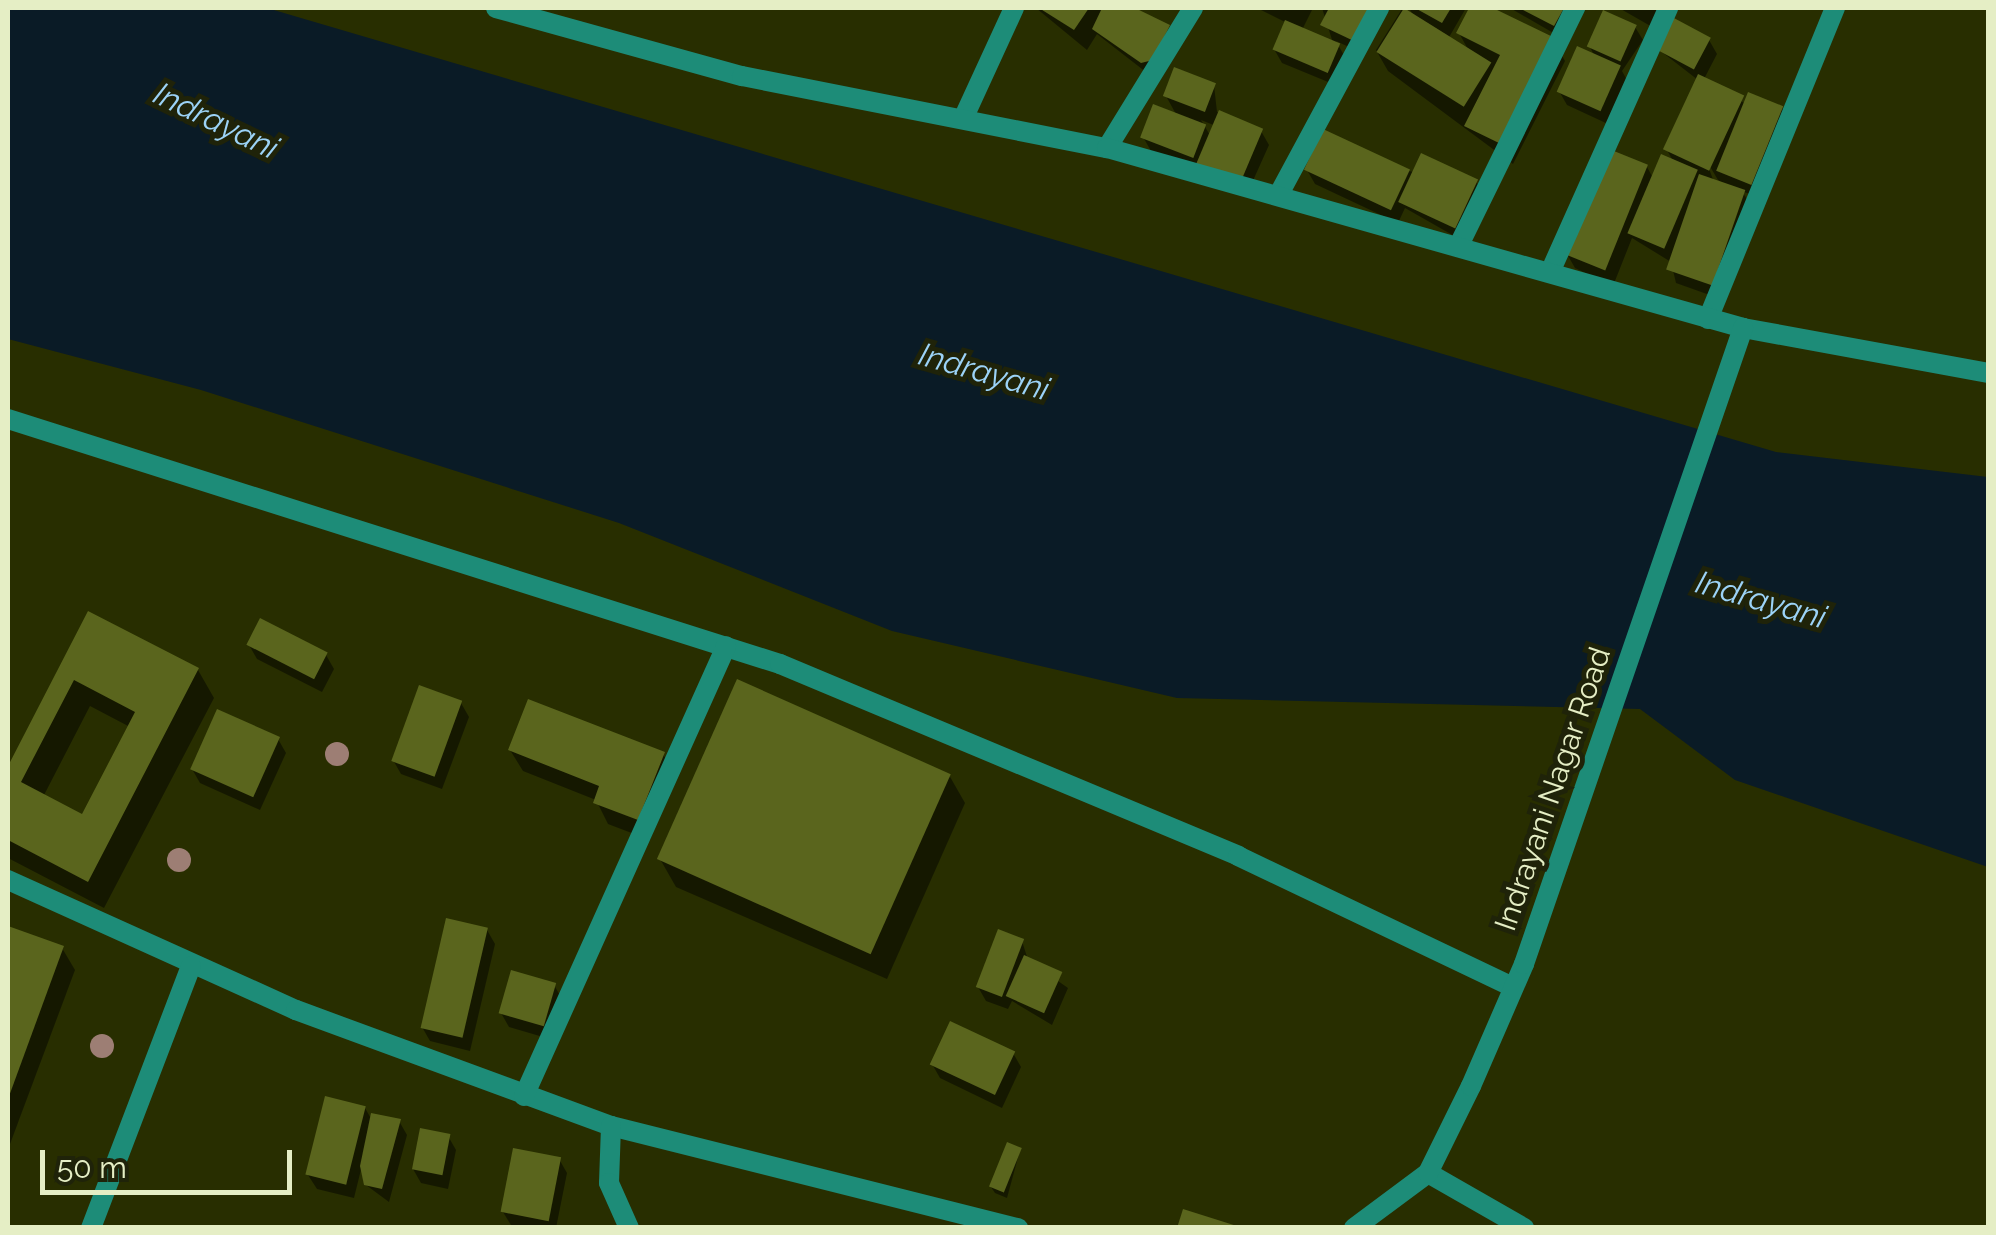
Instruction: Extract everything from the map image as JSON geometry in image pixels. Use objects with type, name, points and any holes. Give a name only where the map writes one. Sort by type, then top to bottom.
[{"type":"street","points":[[496,8],[742,76],[1107,148],[1460,243],[1743,328],[1988,373]]},
{"type":"street","points":[[963,119],[1014,8]]},
{"type":"street","points":[[1107,148],[1193,8]]},
{"type":"street","points":[[1279,194],[1379,8]]},
{"type":"street","points":[[1460,243],[1576,8]]},
{"type":"street","points":[[1550,270],[1668,8]]},
{"type":"street","points":[[1708,319],[1835,8]]},
{"type":"street","name":"Indrayani Nagar Road","points":[[1354,1228],[1428,1173],[1524,964],[1743,328]]},
{"type":"street","points":[[8,420],[726,646],[928,722],[1513,987]]},
{"type":"street","points":[[524,1096],[726,646]]},
{"type":"street","points":[[8,880],[192,966],[524,1096],[611,1126],[1018,1228]]},
{"type":"street","points":[[91,1228],[192,966]]},
{"type":"street","points":[[611,1126],[609,1183],[628,1228]]},
{"type":"street","points":[[1428,1173],[1524,1228]]},
{"type":"water","name":"Indrayani","points":[[8,8],[267,8],[1776,452],[1988,477],[1988,867],[1735,780],[1640,709],[1177,698],[892,631],[619,523],[201,390],[8,339]]},
{"type":"building","points":[[1039,8],[1089,8],[1074,30]]},
{"type":"building","points":[[1102,8],[1135,8],[1170,25],[1153,60],[1141,63],[1092,29]]},
{"type":"building","points":[[1329,8],[1372,8],[1356,42],[1320,25]]},
{"type":"building","points":[[1404,8],[1491,63],[1464,107],[1376,52]]},
{"type":"building","points":[[1415,8],[1451,8],[1442,23]]},
{"type":"building","points":[[1469,8],[1493,8],[1555,38],[1501,144],[1464,126],[1500,55],[1456,33]]},
{"type":"building","points":[[1519,8],[1564,8],[1554,26]]},
{"type":"building","points":[[1603,10],[1637,25],[1621,62],[1587,47]]},
{"type":"building","points":[[1672,17],[1711,38],[1694,69],[1655,49]]},
{"type":"building","points":[[1285,20],[1340,43],[1328,73],[1272,49]]},
{"type":"building","points":[[1577,46],[1621,66],[1601,111],[1557,92]]},
{"type":"building","points":[[1174,67],[1216,83],[1205,112],[1163,96]]},
{"type":"building","points":[[1698,74],[1744,96],[1709,171],[1663,149]]},
{"type":"building","points":[[1748,92],[1783,106],[1751,185],[1716,171]]},
{"type":"building","points":[[1153,104],[1206,124],[1193,158],[1140,138]]},
{"type":"building","points":[[1219,110],[1263,129],[1241,182],[1196,163]]},
{"type":"building","points":[[1323,129],[1410,170],[1391,210],[1304,170]]},
{"type":"building","points":[[1609,149],[1648,165],[1605,270],[1566,255]]},
{"type":"building","points":[[1421,153],[1478,180],[1455,229],[1398,202]]},
{"type":"building","points":[[1661,154],[1698,170],[1664,249],[1627,233]]},
{"type":"building","points":[[1699,174],[1745,190],[1712,285],[1666,269]]},
{"type":"building","points":[[88,611],[199,668],[88,882],[8,840],[8,766]],"holes":[[[74,680],[135,712],[82,814],[21,782]]]},
{"type":"building","points":[[260,618],[328,653],[314,679],[246,645]]},
{"type":"building","points":[[737,679],[951,774],[871,954],[657,859]]},
{"type":"building","points":[[419,685],[462,701],[435,777],[391,761]]},
{"type":"building","points":[[528,699],[665,752],[638,820],[593,803],[599,786],[508,750]]},
{"type":"building","points":[[217,709],[280,737],[253,797],[190,769]]},
{"type":"building","points":[[446,918],[488,928],[462,1038],[421,1028]]},
{"type":"building","points":[[8,926],[64,946],[8,1099]]},
{"type":"building","points":[[998,929],[1024,939],[1002,997],[976,987]]},
{"type":"building","points":[[1024,955],[1062,972],[1044,1013],[1006,996]]},
{"type":"building","points":[[511,970],[556,983],[544,1026],[499,1013]]},
{"type":"building","points":[[950,1021],[1015,1051],[995,1095],[930,1065]]},
{"type":"building","points":[[325,1096],[366,1106],[346,1185],[305,1175]]},
{"type":"building","points":[[371,1113],[401,1119],[382,1189],[364,1185],[360,1166]]},
{"type":"building","points":[[420,1128],[450,1134],[442,1175],[412,1169]]},
{"type":"building","points":[[1007,1142],[1022,1148],[1004,1192],[989,1187]]},
{"type":"building","points":[[513,1148],[561,1157],[549,1221],[501,1212]]},
{"type":"building","points":[[1183,1209],[1240,1227],[1240,1228],[1177,1228]]}]
